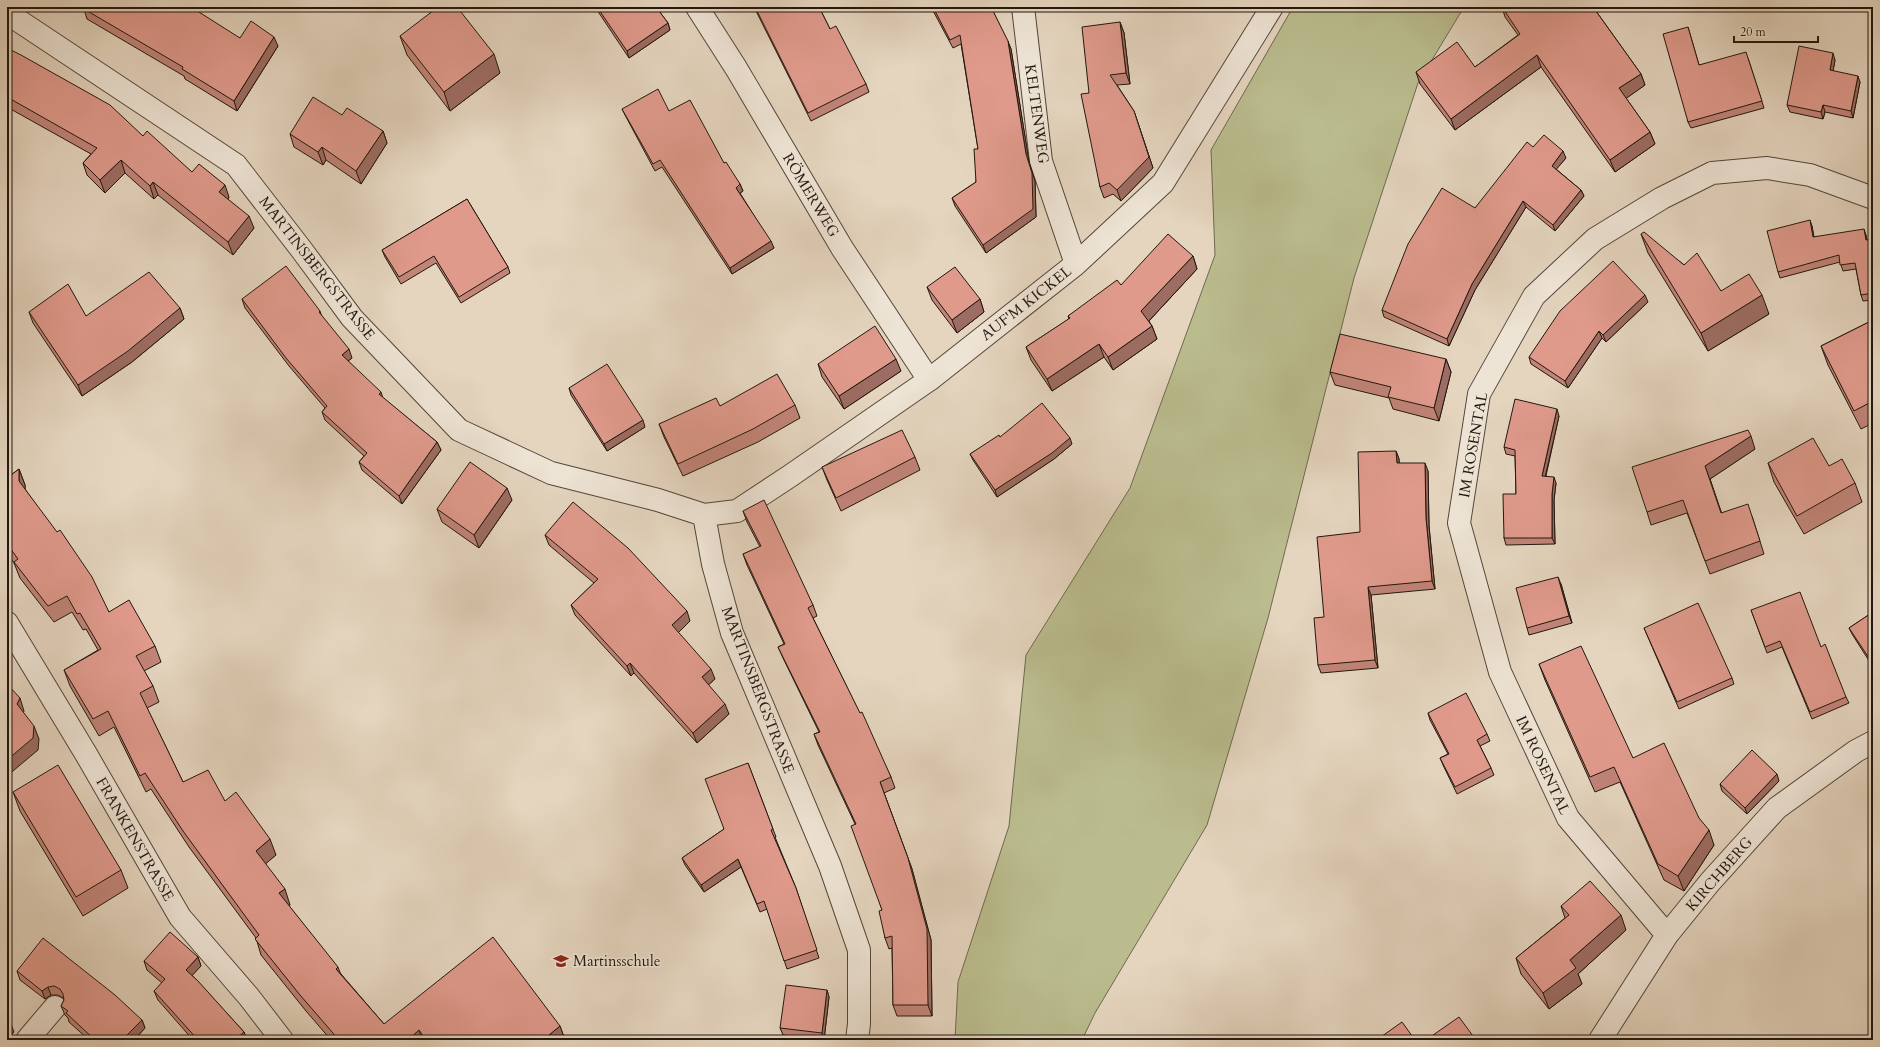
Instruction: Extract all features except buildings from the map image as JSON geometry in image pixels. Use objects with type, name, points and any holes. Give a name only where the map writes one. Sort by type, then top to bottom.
[{"type":"street","name":"RÖMERWEG","points":[[696,7],[736,68],[842,248],[929,380]]},
{"type":"street","name":"KELTENWEG","points":[[1023,7],[1041,161],[1076,264]]},
{"type":"street","name":"AUF'M KICKEL","points":[[704,515],[737,511],[929,380],[1076,264],[1163,183],[1272,7]]},
{"type":"street","name":"MARTINSBERGSTRASSE","points":[[7,13],[236,165],[302,249],[352,318],[459,430],[552,473],[658,500],[704,515],[713,564],[732,633],[830,866],[859,950],[859,1024],[857,1040]]},
{"type":"street","name":"IM ROSENTAL","points":[[1666,935],[1568,818],[1500,672],[1459,523],[1479,394],[1534,296],[1595,239],[1662,198],[1712,173],[1767,168],[1810,175],[1873,198]]},
{"type":"street","name":"FRANKENSTRASSE","points":[[7,623],[86,754],[180,917],[249,997],[282,1040]]},
{"type":"street","name":"KIRCHBERG","points":[[1600,1040],[1666,935],[1710,882],[1777,808],[1856,751],[1873,742]]},
{"type":"street","points":[[27,1040],[55,1007]]},
{"type":"green space","points":[[1293,7],[1464,7],[1418,83],[1354,278],[1268,618],[1207,825],[1095,1013],[1082,1040],[955,1040],[958,982],[1009,826],[1026,655],[1130,488],[1215,255],[1211,150]]},
{"type":"place","name":"Martinsschule","points":[[561,961]]}]
